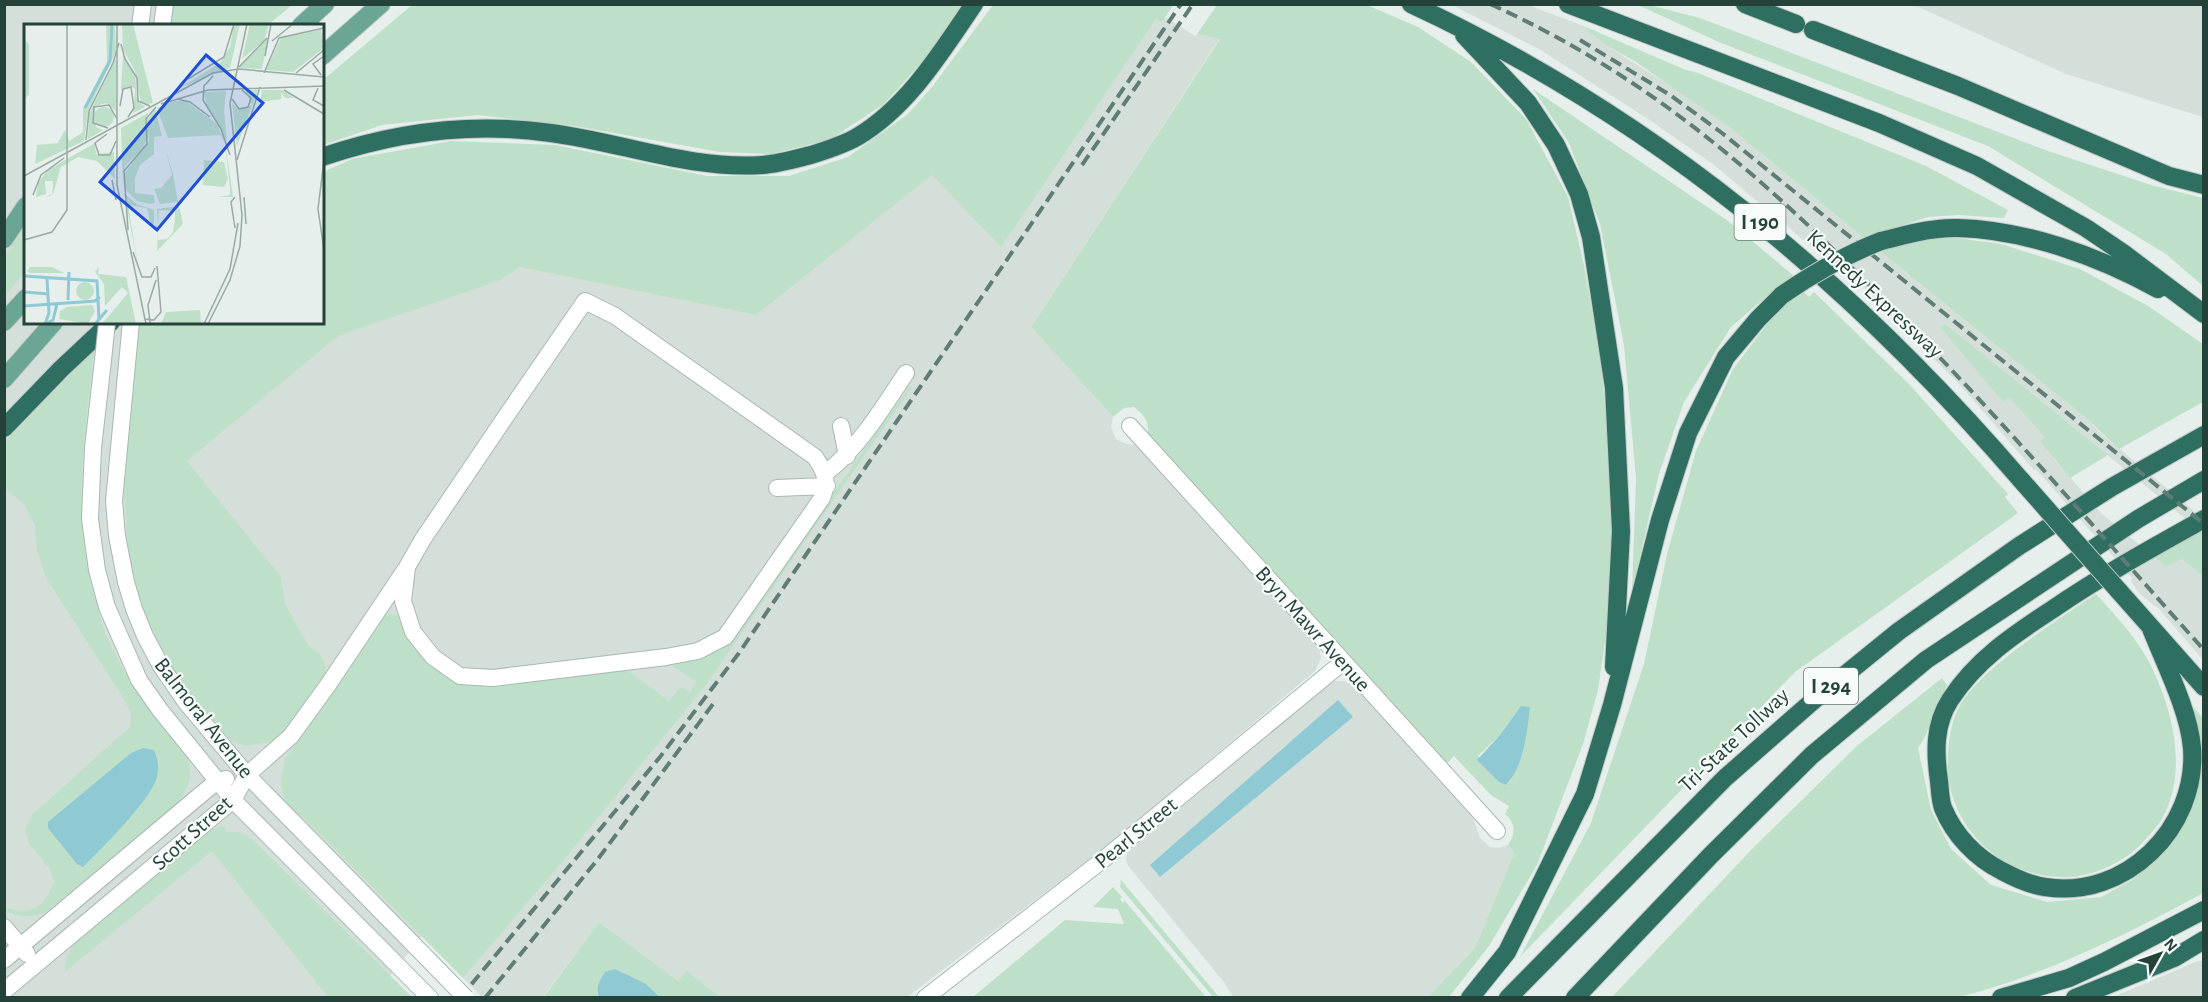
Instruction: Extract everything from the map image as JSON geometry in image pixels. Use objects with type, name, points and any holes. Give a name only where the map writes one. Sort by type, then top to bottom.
[{"type":"highway","points":[[324,156],[352,147],[422,132],[502,128],[552,133],[678,159],[763,165],[794,159],[829,150],[857,137],[876,124],[934,63],[974,4]]},
{"type":"highway","name":"Kennedy Expressway","points":[[1411,4],[1537,68],[1624,122],[1760,222],[1836,288],[1907,355],[1983,436],[2204,687]]},
{"type":"highway","points":[[1568,4],[1879,123],[1977,166],[2123,252],[2204,315]]},
{"type":"highway","points":[[1745,4],[1959,86],[2169,176],[2204,185]]},
{"type":"highway","points":[[1452,23],[1528,103],[1556,145],[1579,194],[1592,237],[1614,388],[1621,531],[1612,705]]},
{"type":"highway","points":[[1470,998],[1507,952],[1585,795],[1612,705],[1659,520],[1688,433],[1726,357],[1782,295],[1811,275],[1849,254],[1881,242],[1926,230],[1957,228],[2002,233],[2037,240],[2068,250],[2130,275],[2204,315]]},
{"type":"highway","points":[[4,428],[107,324]]},
{"type":"highway","name":"Tri-State Tollway","points":[[1508,998],[1725,778],[1814,700],[1899,631],[2019,546],[2112,487],[2204,435]]},
{"type":"highway","name":"I 294","points":[[1575,998],[1710,856],[1812,755],[1926,660],[2138,519],[2204,480]]},
{"type":"highway","points":[[2150,626],[2177,693],[2192,747],[2187,793],[2169,832],[2140,864],[2097,884],[2069,889],[2044,887],[1986,863],[1960,837],[1943,807],[1935,750],[1940,722],[1949,701],[1980,662],[2011,637],[2094,581],[2204,519]]},
{"type":"highway","points":[[2001,998],[2069,978],[2204,910]]},
{"type":"highway","points":[[2075,998],[2174,957],[2204,940]]},
{"type":"main road","points":[[303,24],[325,4]]},
{"type":"main road","points":[[324,54],[381,4]]},
{"type":"main road","points":[[4,239],[24,209]]},
{"type":"main road","points":[[4,322],[24,300]]},
{"type":"main road","points":[[4,379],[52,324]]},
{"type":"street","points":[[140,24],[143,4]]},
{"type":"street","points":[[162,24],[165,4]]},
{"type":"street","points":[[247,775],[291,736],[328,685],[407,567],[423,539],[585,301],[615,315],[815,457],[826,480]]},
{"type":"street","name":"Balmoral Avenue","points":[[109,324],[93,448],[90,519],[98,570],[107,607],[139,680],[160,710],[233,800],[430,998]]},
{"type":"street","name":"Balmoral Avenue","points":[[131,327],[114,501],[117,536],[134,609],[161,666],[186,701],[247,775],[466,998]]},
{"type":"street","points":[[407,567],[402,601],[413,632],[433,657],[460,676],[493,678],[698,651],[725,637],[822,498],[826,480],[867,432],[906,374]]},
{"type":"street","points":[[841,426],[847,456]]},
{"type":"street","name":"Bryn Mawr Avenue","points":[[1130,426],[1497,831]]},
{"type":"street","points":[[777,488],[826,480]]},
{"type":"street","name":"Pearl Street","points":[[925,998],[1109,855],[1343,662]]},
{"type":"street","name":"Scott Street","points":[[4,960],[217,782],[247,775]]},
{"type":"street","name":"Scott Street","points":[[4,991],[233,800],[247,775]]},
{"type":"street","points":[[4,927],[37,965]]},
{"type":"shaded area","points":[[5,5],[182,5],[179,24],[24,24],[24,324],[324,324],[324,321],[781,189],[857,163],[1173,5],[1165,17],[1195,36],[1197,34],[1220,38],[1031,327],[1113,417],[1111,427],[1116,439],[1126,444],[1138,445],[1319,647],[1321,658],[1315,671],[1113,841],[907,997],[720,997],[686,970],[678,981],[599,922],[543,997],[482,997],[463,978],[467,973],[426,931],[386,981],[400,997],[5,998]]},
{"type":"shaded area","points":[[1452,5],[1528,5],[1581,25],[1604,44],[1682,93],[1728,126],[2086,418],[2099,432],[2203,518],[2203,533],[2088,439],[2053,458],[2101,513],[2160,562],[2203,536],[2203,660],[2159,609],[2141,595],[2131,582],[2132,578],[1960,385],[1860,284],[1838,269],[1714,165],[1651,121],[1539,49]]},
{"type":"shaded area","points":[[1914,5],[2203,5],[2203,117],[2066,74]]},
{"type":"shaded area","points":[[1332,681],[1344,681],[1356,687],[1473,818],[1480,838],[1490,847],[1498,848],[1508,845],[1514,853],[1475,948],[1428,998],[1233,997],[1224,982],[1129,867],[1126,860],[1127,853]]},
{"type":"shaded area","points":[[2198,961],[2203,961],[2203,997],[2113,997]]},
{"type":"green space","points":[[172,5],[292,5],[269,24],[170,24]]},
{"type":"green space","points":[[412,5],[964,5],[921,63],[884,104],[831,139],[771,154],[720,152],[575,126],[478,115],[382,125],[324,145],[324,79]]},
{"type":"green space","points":[[993,5],[1173,5],[1162,22],[1156,19],[1001,247],[932,175],[756,315],[520,267],[501,280],[338,336],[187,461],[281,577],[285,604],[308,645],[319,653],[325,663],[326,672],[286,729],[271,742],[245,746],[232,741],[200,708],[166,659],[139,601],[128,547],[124,491],[139,324],[324,324],[324,172],[352,159],[451,141],[555,145],[707,176],[789,176],[848,157],[908,114],[932,87]]},
{"type":"green space","points":[[1217,5],[1367,5],[1418,27],[1471,62],[1526,119],[1568,197],[1584,265],[1601,362],[1613,497],[1610,607],[1598,690],[1583,744],[1537,865],[1489,946],[1449,997],[1428,997],[1475,948],[1514,853],[1508,845],[1514,829],[1505,814],[1509,806],[1491,795],[1454,756],[1446,764],[1148,434],[1147,421],[1141,413],[1134,407],[1124,408],[1113,417],[1031,327],[1220,39],[1197,34]],"holes":[[[1521,706],[1511,780],[1506,785],[1499,782],[1478,756],[1500,735]]]},
{"type":"green space","points":[[1638,5],[1649,5],[1700,18],[2048,151],[2151,185],[2203,198],[2203,286],[2166,254],[1988,146],[1721,43]]},
{"type":"green space","points":[[1581,25],[1686,70],[1926,166],[2008,210],[2004,218],[1958,215],[1928,217],[1864,238],[1728,126],[1636,62],[1604,44]]},
{"type":"green space","points":[[1533,89],[1728,221],[1794,276],[1775,289],[1731,327],[1684,402],[1659,474],[1632,592],[1636,478],[1624,345],[1600,224],[1569,143]]},
{"type":"green space","points":[[24,227],[24,273],[5,296],[5,257]]},
{"type":"green space","points":[[1949,237],[2001,244],[2080,269],[2148,306],[2203,344],[2203,402],[2119,449],[2086,418],[1881,252],[1914,240]]},
{"type":"green space","points":[[1803,291],[1809,297],[1814,292],[1909,384],[2008,494],[2005,497],[2018,513],[1795,672],[1520,957],[1591,823],[1644,664],[1667,554],[1696,451],[1733,369],[1771,319]]},
{"type":"green space","points":[[1945,324],[2108,455],[2070,478],[2041,442],[2045,437],[2010,398],[2003,402],[1941,328]]},
{"type":"green space","points":[[94,350],[82,477],[83,539],[88,570],[105,633],[142,699],[186,756],[190,767],[190,777],[180,801],[46,912],[20,916],[10,913],[5,908],[23,911],[36,907],[46,898],[54,882],[50,869],[30,845],[25,830],[33,814],[130,727],[131,713],[124,699],[46,578],[37,551],[35,526],[24,504],[5,488],[5,441]]},
{"type":"green space","points":[[910,386],[912,387],[705,686],[563,861],[463,978],[300,814],[297,817],[291,810],[284,797],[281,784],[285,759],[384,616],[391,614],[397,616],[459,682],[620,669],[629,671],[669,701],[681,687],[690,692],[696,682],[670,664],[735,630]]},
{"type":"green space","points":[[2201,530],[2203,533],[2203,576],[2182,559],[2166,566],[2155,558]]},
{"type":"green space","points":[[2096,594],[2138,644],[2149,662],[2164,698],[2174,738],[2176,758],[2171,797],[2155,829],[2136,849],[2117,863],[2094,872],[2070,877],[2035,874],[2013,866],[1994,854],[1977,839],[1964,821],[1954,800],[1949,778],[1948,754],[1951,731],[1958,709],[1983,678],[2020,646]]},
{"type":"green space","points":[[1942,678],[1947,685],[1918,748],[1931,810],[1951,849],[1991,885],[2047,902],[2101,897],[2132,880],[2157,859],[2180,829],[2198,741],[2193,707],[2203,718],[2203,893],[2144,924],[2054,966],[1960,997],[1611,998],[1753,848],[1857,746]]},
{"type":"green space","points":[[219,827],[225,827],[226,832],[239,832],[252,839],[412,997],[328,997],[212,851],[65,972],[66,959],[75,942],[207,833]]},
{"type":"green space","points":[[1121,880],[1219,997],[1213,997],[1120,887]]},
{"type":"green space","points":[[1113,887],[1122,897],[1120,899],[1123,903],[1125,901],[1206,997],[973,997],[1065,920],[1124,924],[1118,909],[1093,907]]},
{"type":"green space","points":[[599,922],[678,981],[686,970],[720,997],[660,997],[646,984],[597,992],[599,997],[543,998]]},
{"type":"water","points":[[1338,700],[1353,717],[1160,877],[1150,865]]},
{"type":"water","points":[[1521,706],[1530,707],[1526,738],[1521,759],[1506,785],[1499,782],[1477,760],[1500,735]]},
{"type":"water","points":[[143,748],[154,750],[156,757],[158,773],[153,787],[136,811],[102,848],[83,867],[77,864],[48,828],[48,822],[131,753]]},
{"type":"water","points":[[615,969],[646,984],[660,997],[599,997],[598,987],[601,978],[605,972]]},
{"type":"railway","points":[[460,998],[660,757],[739,653],[1181,4]]},
{"type":"railway","points":[[1082,165],[1193,4]]},
{"type":"railway","points":[[1490,4],[1599,62],[1650,95],[1698,130],[1789,208],[1834,250],[1962,381],[2204,650]]},
{"type":"railway","points":[[1580,40],[1670,95],[1722,133],[2204,524]]},
{"type":"railway","points":[[485,998],[598,859],[716,700]]}]
